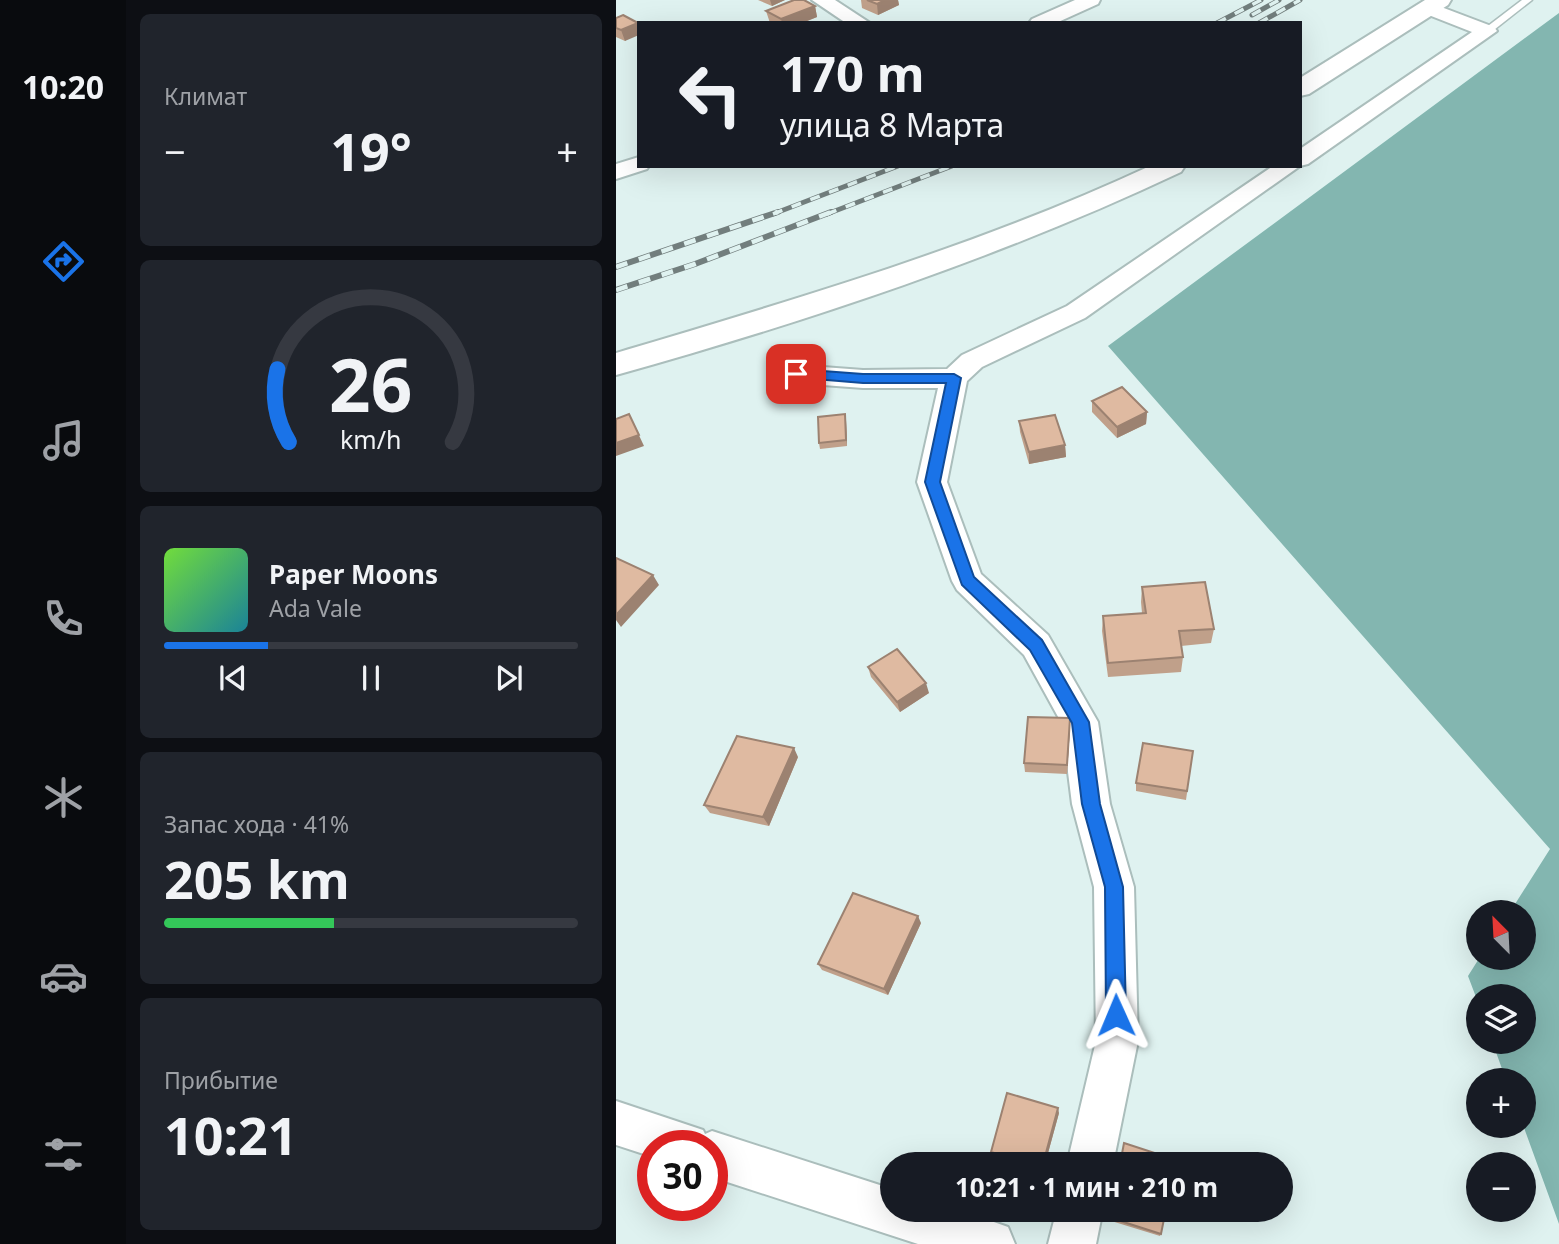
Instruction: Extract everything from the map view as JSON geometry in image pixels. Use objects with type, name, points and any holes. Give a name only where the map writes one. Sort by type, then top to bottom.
[{"type":"main road","points":[[1302,88],[1434,4]]},
{"type":"main road","points":[[616,364],[991,244],[1089,205],[1168,168]]},
{"type":"street","points":[[821,0],[857,21]]},
{"type":"street","points":[[1044,21],[1091,0]]},
{"type":"street","points":[[1302,158],[1487,31],[1434,4]]},
{"type":"street","points":[[1093,1152],[1117,1041],[1114,887],[1091,804],[1080,722],[1036,645],[968,581],[933,482],[954,378],[972,361],[1076,312],[1286,168]]},
{"type":"street","points":[[796,374],[863,379],[954,378]]},
{"type":"street","points":[[616,1124],[637,1131]]},
{"type":"street","points":[[728,1159],[990,1244]]},
{"type":"street","points":[[1072,1244],[1077,1222]]},
{"type":"lane","points":[[1487,31],[1528,0]]},
{"type":"shaded area","points":[[1559,13],[1559,1224],[1536,1161],[1536,1152],[1533,1152],[1528,1138],[1536,1138],[1536,1068],[1502,1068],[1497,1054],[1536,1054],[1536,984],[1471,984],[1468,976],[1472,970],[1536,970],[1536,900],[1518,900],[1550,849],[1108,346]]},
{"type":"building","points":[[794,0],[804,0],[815,6],[781,19],[766,11]]},
{"type":"building","points":[[867,0],[885,0],[877,4]]},
{"type":"building","points":[[623,15],[637,23],[621,30],[616,28],[616,18]]},
{"type":"building","points":[[1122,387],[1147,412],[1117,427],[1092,401]]},
{"type":"building","points":[[629,414],[639,435],[616,443],[616,419]]},
{"type":"building","points":[[845,414],[846,440],[819,443],[818,417]]},
{"type":"building","points":[[1055,415],[1065,445],[1029,452],[1019,421]]},
{"type":"building","points":[[616,558],[653,575],[616,615]]},
{"type":"building","points":[[1205,582],[1214,629],[1179,631],[1183,657],[1108,663],[1103,616],[1146,613],[1142,587]]},
{"type":"building","points":[[897,649],[926,683],[897,702],[868,667]]},
{"type":"building","points":[[1028,717],[1070,718],[1067,765],[1024,763]]},
{"type":"building","points":[[737,736],[794,748],[763,817],[704,805]]},
{"type":"building","points":[[1143,743],[1193,751],[1187,791],[1136,783]]},
{"type":"building","points":[[853,893],[918,916],[884,989],[818,964]]},
{"type":"building","points":[[1007,1093],[1058,1108],[1046,1152],[991,1152]]},
{"type":"building","points":[[1124,1143],[1152,1152],[1122,1152]]},
{"type":"building","points":[[1124,1222],[1163,1222],[1161,1234]]},
{"type":"railway","points":[[1221,21],[1261,0]]},
{"type":"railway","points":[[1252,15],[1279,0]]},
{"type":"railway","points":[[1263,21],[1300,0]]},
{"type":"railway","points":[[773,214],[893,168]]},
{"type":"railway","points":[[827,214],[947,168]]},
{"type":"railway","points":[[616,267],[778,212]]},
{"type":"railway","points":[[616,290],[695,264],[831,212]]},
{"type":"route","points":[[796,374],[863,379],[954,378],[933,482],[968,581],[1036,645],[1080,722],[1091,804],[1114,887],[1116,1015]]}]
